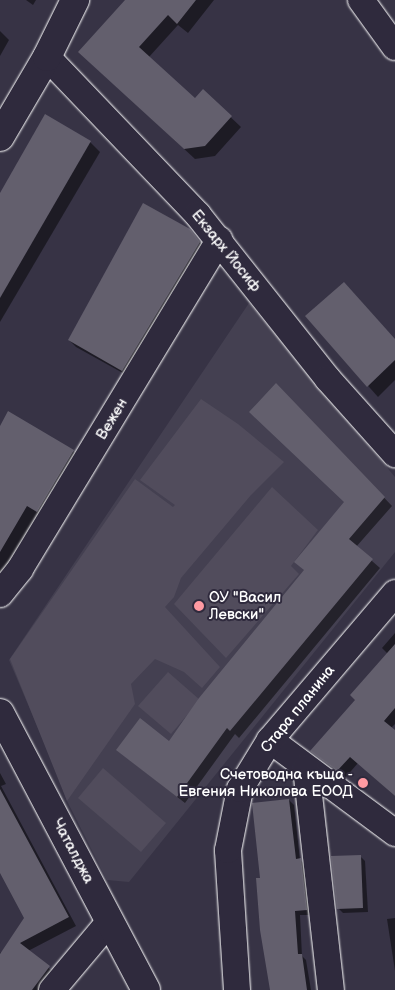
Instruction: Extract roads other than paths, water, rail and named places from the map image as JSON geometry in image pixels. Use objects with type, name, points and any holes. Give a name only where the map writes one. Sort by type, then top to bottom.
[{"type":"street","points":[[0,138],[47,57],[75,0]]},
{"type":"street","points":[[361,0],[395,47]]},
{"type":"street","name":"Екзарх Йосиф","points":[[47,57],[219,240],[328,379],[395,454]]},
{"type":"street","name":"Вежен","points":[[0,594],[20,569],[219,240]]},
{"type":"street","name":"Стара планина","points":[[237,990],[228,850],[240,789],[270,740],[395,593]]},
{"type":"street","name":"Чаталджа","points":[[0,713],[146,990]]},
{"type":"street","points":[[270,740],[395,833]]},
{"type":"street","points":[[306,768],[331,990]]},
{"type":"street","points":[[52,990],[110,921]]},
{"type":"place","name":"ОУ \"Васил Левски\"","points":[[199,606]]},
{"type":"place","name":"Счетоводна къща - Евгения Николова ЕООД","points":[[363,783]]}]
